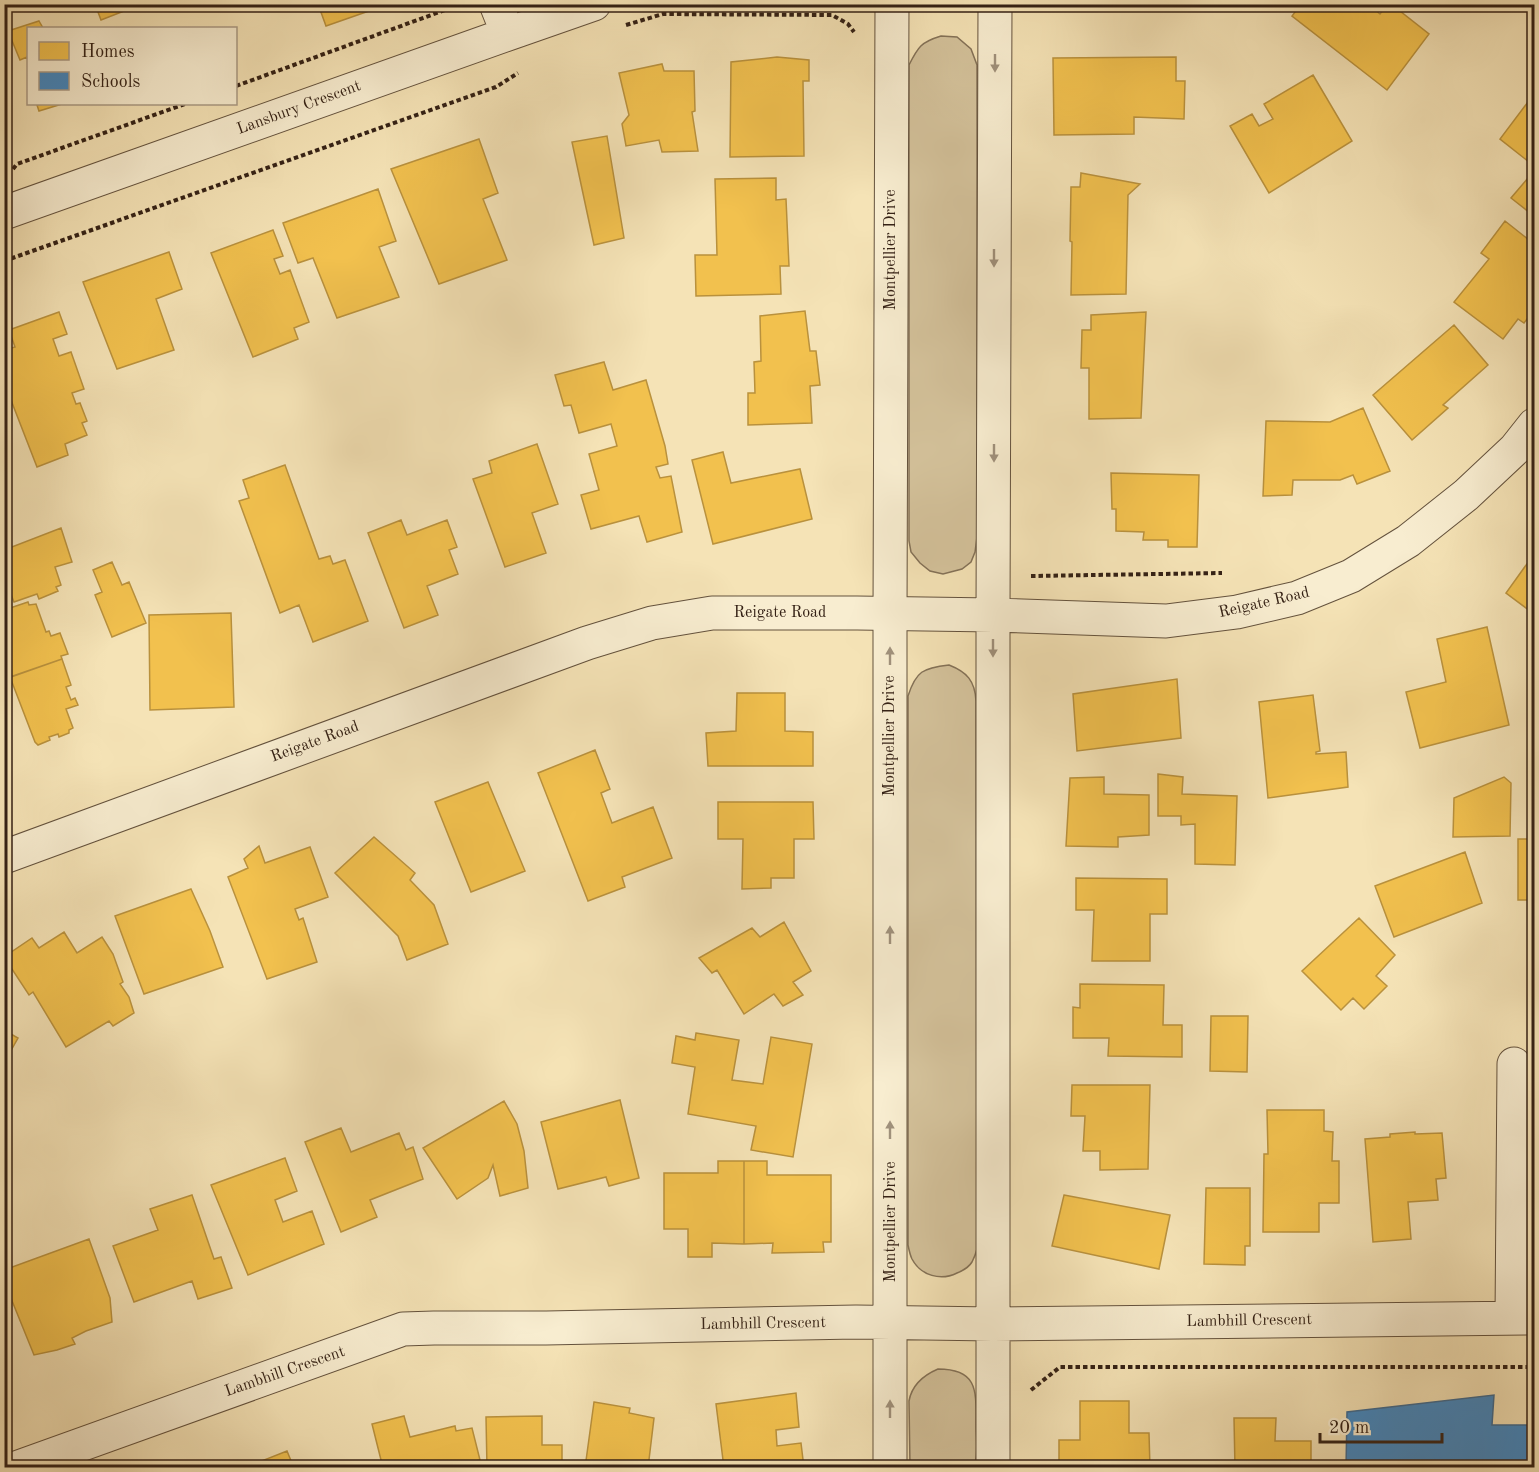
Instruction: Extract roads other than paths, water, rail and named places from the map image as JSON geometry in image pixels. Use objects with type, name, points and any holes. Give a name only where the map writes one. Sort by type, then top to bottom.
[{"type":"street","name":"Lansbury Crescent","points":[[4,213],[502,19],[594,4]]},
{"type":"street","name":"Montpellier Drive","points":[[890,1467],[892,4]]},
{"type":"street","points":[[993,1467],[995,4]]},
{"type":"street","name":"Reigate Road","points":[[4,857],[586,643],[652,623],[712,614],[890,614],[993,606],[1166,621],[1237,612],[1297,598],[1351,576],[1408,541],[1466,495],[1515,449],[1534,425]]},
{"type":"street","points":[[1514,1064],[1523,1318]]},
{"type":"street","name":"Lambhill Crescent","points":[[16,1467],[403,1329],[891,1322],[993,1324],[1523,1318]]}]
